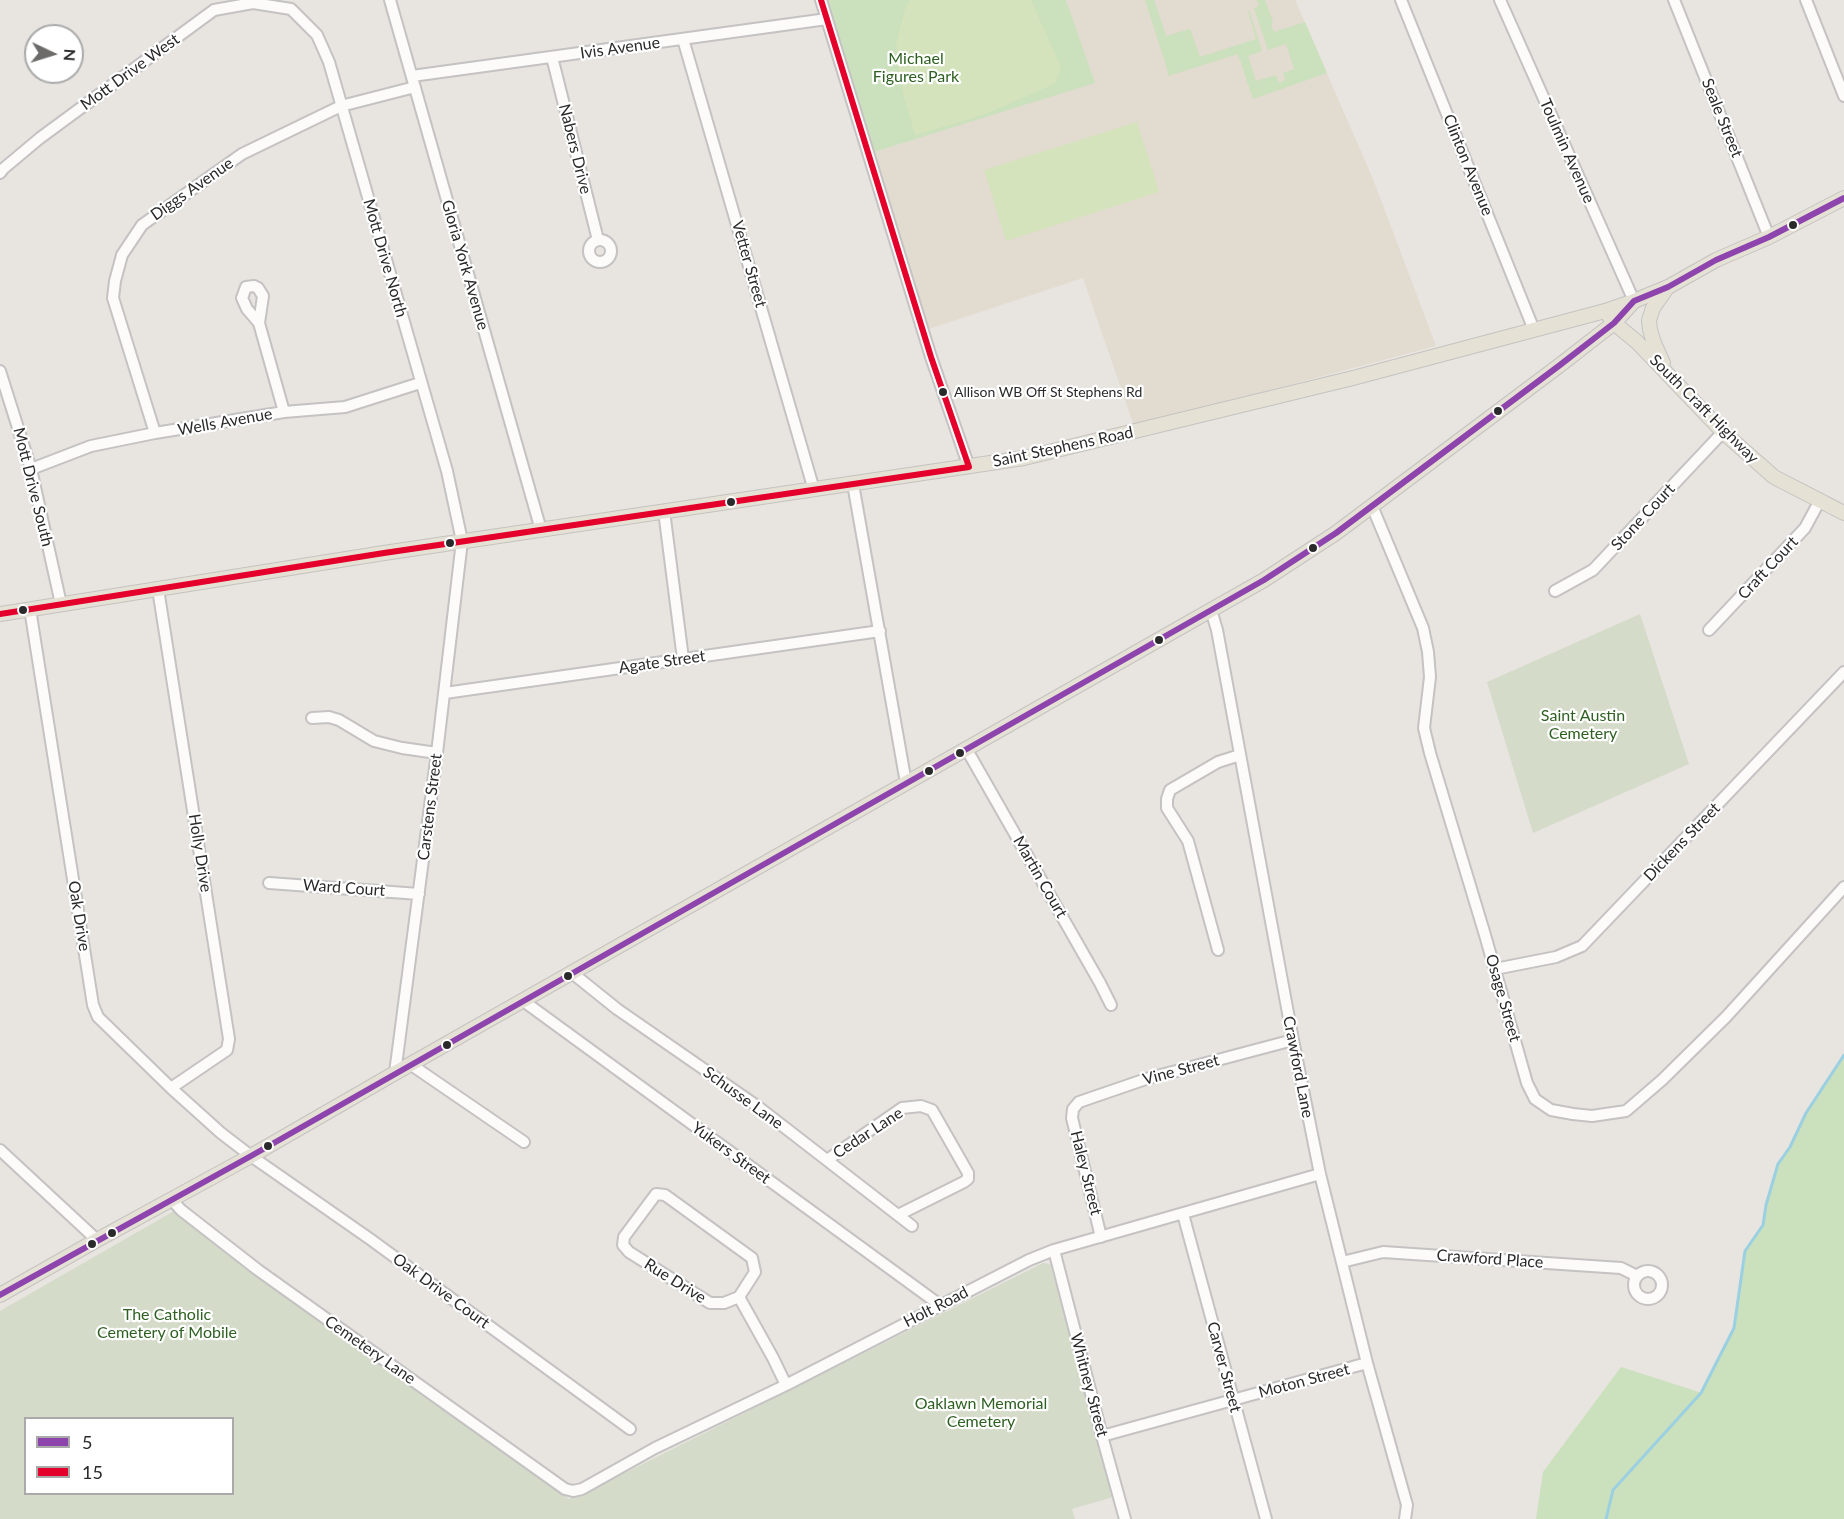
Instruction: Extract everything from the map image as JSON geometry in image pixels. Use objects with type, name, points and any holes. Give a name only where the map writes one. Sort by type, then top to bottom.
[{"type":"main road","name":"Saint Stephens Road","points":[[0,614],[462,541],[1024,458],[1248,405],[1534,330],[1634,301],[1668,287],[1716,260],[1769,237],[1844,198]]},
{"type":"main road","points":[[1668,287],[1653,308],[1649,320],[1654,344],[1668,374]]},
{"type":"main road","points":[[0,1295],[251,1156],[1264,580],[1336,533],[1372,506],[1614,323],[1634,301]]},
{"type":"main road","name":"South Craft Highway","points":[[1605,310],[1614,323],[1637,342],[1723,432],[1774,477],[1844,513]]},
{"type":"street","name":"Gloria York Avenue","points":[[390,0],[541,530]]},
{"type":"street","points":[[821,0],[931,357],[969,467]]},
{"type":"street","name":"Clinton Avenue","points":[[1401,0],[1534,330]]},
{"type":"street","name":"Toulmin Avenue","points":[[1500,0],[1634,301]]},
{"type":"street","name":"Seale Street","points":[[1674,0],[1769,237]]},
{"type":"street","points":[[1806,0],[1844,96]]},
{"type":"street","name":"Mott Drive North","points":[[269,2],[293,4],[317,35],[329,62],[447,471],[462,541]]},
{"type":"street","name":"Mott Drive West","points":[[0,173],[40,138],[214,10],[269,2]]},
{"type":"street","name":"Ivis Avenue","points":[[413,82],[552,57],[827,19]]},
{"type":"street","name":"Vetter Street","points":[[683,39],[814,490]]},
{"type":"street","name":"Nabers Drive","points":[[552,57],[598,240]]},
{"type":"street","name":"Diggs Avenue","points":[[155,433],[113,298],[122,255],[142,225],[242,154],[341,106],[413,82]]},
{"type":"street","points":[[259,323],[284,412]]},
{"type":"street","name":"Mott Drive South","points":[[0,371],[31,469],[61,604]]},
{"type":"street","name":"Wells Avenue","points":[[31,469],[91,446],[284,412],[345,407],[420,383]]},
{"type":"street","name":"Stone Court","points":[[1555,591],[1593,570],[1723,432]]},
{"type":"street","points":[[853,484],[906,783]]},
{"type":"street","name":"Craft Court","points":[[1709,630],[1805,528],[1819,502]]},
{"type":"street","name":"Osage Street","points":[[1372,506],[1423,628],[1430,677],[1424,728],[1527,1083],[1535,1099],[1551,1110],[1573,1114],[1592,1116],[1626,1111],[1662,1080],[1726,1017],[1844,887]]},
{"type":"street","points":[[664,512],[683,659]]},
{"type":"street","name":"Carstens Street","points":[[395,1073],[445,693],[462,541]]},
{"type":"street","name":"Holly Drive","points":[[158,589],[229,1039],[227,1050],[171,1088]]},
{"type":"street","name":"Oak Drive","points":[[30,609],[93,1005],[98,1017],[171,1088],[220,1133],[251,1156]]},
{"type":"street","name":"Crawford Lane","points":[[1211,610],[1217,630],[1320,1174],[1367,1363],[1407,1505],[1405,1519]]},
{"type":"street","name":"Agate Street","points":[[445,693],[880,631]]},
{"type":"street","name":"Dickens Street","points":[[1495,969],[1556,957],[1582,946],[1844,672]]},
{"type":"street","points":[[312,718],[329,717],[339,720],[374,741],[437,753]]},
{"type":"street","name":"Martin Court","points":[[967,750],[1111,1005]]},
{"type":"street","points":[[1218,950],[1188,841],[1167,808],[1167,799],[1170,790],[1218,762],[1240,755]]},
{"type":"street","name":"Ward Court","points":[[269,883],[419,894]]},
{"type":"street","name":"Schusse Lane","points":[[571,972],[617,1009],[757,1106],[912,1226]]},
{"type":"street","name":"Yukers Street","points":[[522,1000],[940,1305]]},
{"type":"street","name":"Vine Street","points":[[1073,1109],[1079,1102],[1146,1078],[1293,1041]]},
{"type":"street","points":[[410,1065],[524,1142]]},
{"type":"street","name":"Cedar Lane","points":[[827,1160],[902,1108],[921,1106],[932,1110],[968,1173],[968,1179],[898,1215]]},
{"type":"street","name":"Haley Street","points":[[1073,1109],[1072,1118],[1101,1237]]},
{"type":"street","points":[[0,1150],[97,1240]]},
{"type":"street","name":"Oak Drive Court","points":[[251,1156],[370,1239],[630,1429]]},
{"type":"street","name":"Holt Road","points":[[573,1491],[582,1489],[655,1448],[786,1385],[1029,1260],[1054,1250],[1320,1174]]},
{"type":"street","name":"Rue Drive","points":[[656,1194],[665,1195],[752,1258],[755,1272],[739,1297],[724,1303],[710,1303],[629,1252],[623,1245],[624,1238],[656,1194]]},
{"type":"street","name":"Cemetery Lane","points":[[172,1200],[181,1210],[258,1270],[565,1489],[573,1491]]},
{"type":"street","name":"Carver Street","points":[[1183,1214],[1266,1519]]},
{"type":"street","name":"Whitney Street","points":[[1054,1250],[1125,1519]]},
{"type":"street","name":"Crawford Place","points":[[1342,1262],[1383,1252],[1621,1268],[1637,1276]]},
{"type":"street","points":[[739,1297],[786,1385]]},
{"type":"street","name":"Moton Street","points":[[1102,1436],[1367,1363]]},
{"type":"shaded area","points":[[1066,0],[1295,0],[1373,179],[1436,346],[1134,426],[1083,278],[926,330],[871,153],[1094,83]]},
{"type":"green space","name":"Michael Figures Park","points":[[823,0],[1066,0],[1095,83],[871,153]]},
{"type":"green space","points":[[910,0],[1031,0],[1061,67],[1056,83],[983,115],[915,135],[904,97],[896,44],[906,6]]},
{"type":"green space","points":[[1145,0],[1154,0],[1166,36],[1190,29],[1200,57],[1256,39],[1249,10],[1262,51],[1248,56],[1256,81],[1276,75],[1279,83],[1285,80],[1283,73],[1294,69],[1286,44],[1268,50],[1254,8],[1259,6],[1257,0],[1265,0],[1274,32],[1305,22],[1327,73],[1253,99],[1238,54],[1168,76]]},
{"type":"green space","points":[[1137,122],[1159,192],[1006,241],[984,170]]},
{"type":"green space","name":"Saint Austin Cemetery","points":[[1640,614],[1689,764],[1533,833],[1487,682]]},
{"type":"green space","points":[[1844,1055],[1844,1519],[1536,1519],[1543,1472],[1621,1367],[1702,1393],[1734,1328],[1745,1251],[1763,1225],[1766,1205],[1778,1164],[1790,1147],[1806,1113]]},
{"type":"green space","points":[[174,1211],[260,1277],[569,1499],[1043,1263],[1050,1264],[1113,1497],[1072,1509],[1075,1519],[0,1519],[0,1311]]},
{"type":"waterway","points":[[1606,1519],[1613,1490],[1701,1393],[1734,1328],[1745,1251],[1763,1225],[1766,1205],[1778,1164],[1790,1147],[1806,1113],[1844,1055]]},
{"type":"transit line","name":"15","points":[[0,614],[384,553],[969,467],[931,357],[821,0]]},
{"type":"transit line","name":"5","points":[[0,1295],[251,1156],[1264,580],[1336,533],[1560,365],[1614,323],[1634,301],[1668,287],[1716,260],[1769,237],[1844,198]]},
{"type":"place","name":"Allison WB Off St Stephens Rd","points":[[943,392]]},
{"type":"park label","name":"The Catholic Cemetery of Mobile","points":[[167,1324]]},
{"type":"park label","name":"Oaklawn Memorial Cemetery","points":[[981,1413]]}]
